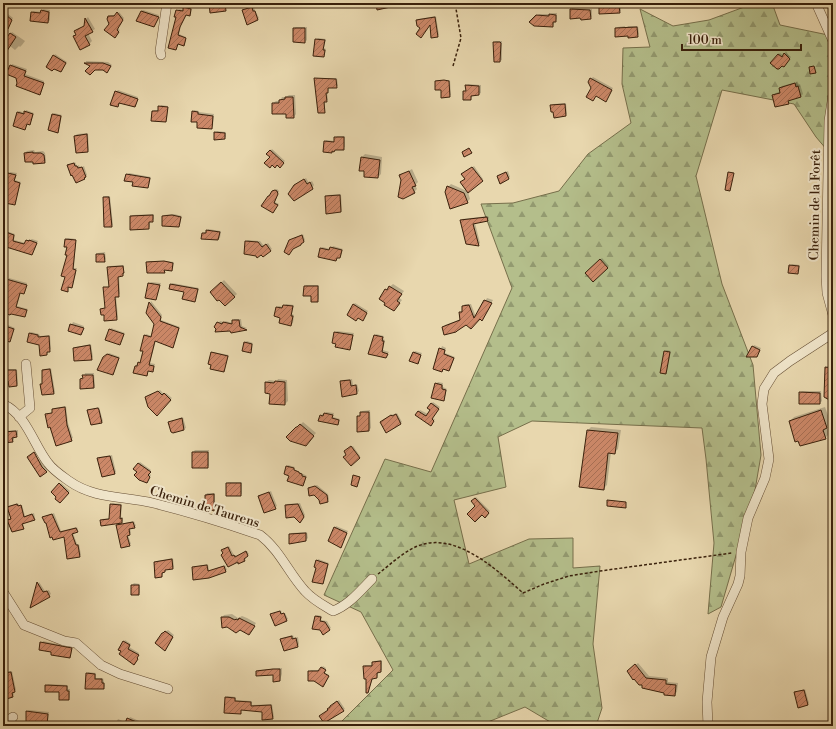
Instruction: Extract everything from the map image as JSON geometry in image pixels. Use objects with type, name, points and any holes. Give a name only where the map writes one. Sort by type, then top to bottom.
[{"type":"street","points":[[161,55],[160,50],[167,3]]},
{"type":"street","points":[[816,3],[833,41]]},
{"type":"street","name":"Chemin de la Forêt","points":[[833,95],[827,180],[826,276],[827,293],[833,315]]},
{"type":"street","points":[[708,726],[707,702],[711,657],[723,617],[738,584],[740,576],[741,552],[748,518],[765,478],[769,459],[762,404],[764,389],[774,373],[833,333]]},
{"type":"street","points":[[19,418],[30,408],[26,364]]},
{"type":"street","name":"Chemin de Taurens","points":[[3,404],[9,406],[23,421],[48,464],[77,486],[88,491],[112,497],[150,502],[183,510],[260,535],[269,542],[304,590],[315,601],[333,611],[341,608],[372,580]]},
{"type":"street","points":[[3,592],[24,625],[64,641],[76,644],[101,665],[120,674],[168,689]]},
{"type":"street","points":[[3,723],[14,716]]},
{"type":"path","points":[[453,66],[461,38],[455,3]]},
{"type":"path","points":[[372,580],[410,550],[424,544],[439,542],[471,552],[523,593],[544,584],[584,574],[741,552]]},
{"type":"green space","points":[[755,3],[772,3],[780,25],[833,36],[833,157],[816,137],[794,104],[722,90],[696,176],[722,284],[753,365],[761,455],[755,490],[721,607],[708,614],[714,543],[702,428],[532,421],[498,437],[506,487],[454,500],[469,564],[529,539],[573,538],[573,568],[600,566],[593,644],[602,708],[596,726],[557,726],[525,707],[478,726],[337,726],[393,670],[361,612],[324,595],[385,459],[431,472],[512,288],[481,204],[513,203],[559,191],[588,154],[631,123],[622,84],[623,48],[650,47],[640,9],[673,26],[709,20]]},
{"type":"green space","points":[[829,198],[833,198],[833,275],[829,244]]},
{"type":"building","points":[[209,3],[225,3],[226,11],[210,13]]},
{"type":"building","points":[[376,3],[395,3],[395,6],[377,10]]},
{"type":"building","points":[[619,6],[620,13],[599,14],[599,7]]},
{"type":"building","points":[[183,7],[191,9],[190,16],[186,15],[178,35],[186,38],[184,46],[178,44],[176,50],[168,48],[176,17],[174,17],[176,10],[183,11]]},
{"type":"building","points":[[252,7],[258,20],[247,25],[242,10]]},
{"type":"building","points":[[570,9],[590,10],[591,19],[570,19]]},
{"type":"building","points":[[41,10],[49,12],[48,23],[30,21],[31,12],[40,13]]},
{"type":"building","points":[[141,11],[159,17],[154,27],[136,21]]},
{"type":"building","points":[[117,12],[123,20],[117,30],[119,32],[115,38],[104,30],[109,24],[107,19],[108,16],[114,16]]},
{"type":"building","points":[[549,14],[556,15],[556,22],[553,22],[553,27],[534,26],[529,22],[536,15],[549,16]]},
{"type":"building","points":[[6,15],[12,20],[8,29],[3,27],[3,21]]},
{"type":"building","points":[[435,17],[438,37],[431,38],[430,25],[421,38],[416,34],[420,28],[417,26],[416,20]]},
{"type":"building","points":[[85,18],[93,32],[85,36],[90,45],[80,50],[73,36],[76,35],[74,31],[84,26]]},
{"type":"building","points":[[637,27],[638,37],[615,37],[615,28]]},
{"type":"building","points":[[293,28],[305,28],[305,43],[293,42]]},
{"type":"building","points":[[10,33],[16,37],[3,57],[3,43]]},
{"type":"building","points":[[315,39],[325,40],[323,50],[325,50],[324,57],[313,56]]},
{"type":"building","points":[[493,42],[501,43],[500,62],[494,62]]},
{"type":"building","points":[[784,53],[790,59],[784,67],[782,66],[777,69],[770,63],[778,54],[782,57]]},
{"type":"building","points":[[53,55],[66,63],[61,72],[54,69],[52,71],[46,67]]},
{"type":"building","points":[[84,63],[103,63],[111,66],[107,73],[103,70],[95,70],[90,75],[85,71],[90,66]]},
{"type":"building","points":[[10,65],[26,71],[24,76],[44,83],[40,95],[16,86],[16,78],[6,74]]},
{"type":"building","points":[[814,66],[816,73],[810,74],[809,67]]},
{"type":"building","points":[[314,78],[336,79],[337,88],[328,88],[328,93],[326,93],[327,102],[324,102],[325,113],[318,113]]},
{"type":"building","points":[[590,78],[612,90],[606,102],[596,96],[593,101],[586,97],[591,88],[588,82]]},
{"type":"building","points":[[435,81],[449,81],[450,97],[441,98],[441,90],[435,90]]},
{"type":"building","points":[[795,83],[796,87],[798,86],[801,97],[788,101],[789,104],[775,107],[772,95],[780,93],[779,88]]},
{"type":"building","points":[[465,85],[479,86],[479,95],[471,96],[471,100],[463,100],[463,91],[466,91]]},
{"type":"building","points":[[115,91],[138,99],[135,107],[119,103],[118,107],[110,105]]},
{"type":"building","points":[[285,97],[293,97],[294,118],[286,118],[286,114],[272,114],[272,103],[279,103],[279,100],[285,99]]},
{"type":"building","points":[[565,104],[566,116],[554,118],[550,105]]},
{"type":"building","points":[[158,106],[168,107],[166,122],[151,121],[152,111],[158,111]]},
{"type":"building","points":[[24,111],[33,114],[30,125],[27,124],[25,130],[13,126],[17,112],[24,114]]},
{"type":"building","points":[[192,111],[198,112],[198,114],[213,116],[212,129],[197,128],[197,122],[191,122]]},
{"type":"building","points":[[52,114],[61,116],[58,133],[48,130]]},
{"type":"building","points":[[214,132],[225,133],[225,139],[214,140]]},
{"type":"building","points":[[87,134],[88,152],[76,153],[74,136]]},
{"type":"building","points":[[334,137],[344,137],[344,150],[335,150],[334,152],[332,151],[332,153],[323,152],[324,141],[334,142]]},
{"type":"building","points":[[469,148],[472,153],[464,157],[462,152]]},
{"type":"building","points":[[270,150],[284,163],[280,168],[277,165],[275,168],[272,165],[270,168],[264,163],[270,157],[266,154]]},
{"type":"building","points":[[33,152],[44,155],[45,163],[33,164],[33,162],[25,162],[24,153]]},
{"type":"building","points":[[361,157],[380,160],[378,178],[364,177],[364,171],[359,171]]},
{"type":"building","points":[[74,163],[78,168],[82,167],[86,177],[84,178],[85,179],[76,183],[72,175],[71,176],[67,165]]},
{"type":"building","points":[[472,167],[483,181],[468,193],[460,182],[465,179],[461,174]]},
{"type":"building","points":[[409,171],[416,186],[412,187],[415,193],[403,199],[398,197],[401,180],[399,175]]},
{"type":"building","points":[[506,172],[509,179],[500,184],[497,176]]},
{"type":"building","points":[[728,172],[734,173],[730,191],[725,190]]},
{"type":"building","points":[[8,173],[16,175],[14,181],[20,183],[15,205],[5,203],[3,200],[3,184]]},
{"type":"building","points":[[126,174],[150,178],[148,188],[132,186],[133,182],[124,181]]},
{"type":"building","points":[[304,179],[307,184],[310,182],[313,189],[294,201],[288,194],[294,185]]},
{"type":"building","points":[[447,186],[464,193],[468,203],[450,209],[445,192]]},
{"type":"building","points":[[275,190],[278,194],[274,203],[278,205],[273,213],[261,206],[272,191]]},
{"type":"building","points":[[340,195],[341,212],[326,214],[325,196]]},
{"type":"building","points":[[103,197],[109,197],[112,227],[104,227]]},
{"type":"building","points":[[153,215],[153,222],[149,222],[149,229],[130,230],[130,216]]},
{"type":"building","points":[[172,215],[181,217],[179,227],[162,226],[162,216]]},
{"type":"building","points":[[487,217],[488,221],[473,224],[479,246],[466,244],[460,220]]},
{"type":"building","points":[[206,230],[220,232],[218,240],[201,239],[202,233],[206,233]]},
{"type":"building","points":[[3,231],[14,235],[13,241],[24,244],[26,240],[29,240],[37,243],[32,255],[3,246]]},
{"type":"building","points":[[302,235],[304,242],[301,245],[293,249],[289,255],[284,252],[289,240]]},
{"type":"building","points":[[65,239],[76,240],[73,269],[76,270],[72,288],[68,287],[68,292],[61,290],[65,277],[61,276],[67,255],[65,255],[67,247],[64,247]]},
{"type":"building","points":[[245,241],[258,242],[262,247],[266,244],[271,251],[263,257],[261,255],[257,258],[256,256],[244,254]]},
{"type":"building","points":[[330,247],[342,250],[340,258],[337,258],[336,261],[318,257],[320,248],[329,250]]},
{"type":"building","points":[[96,254],[104,254],[105,262],[96,262]]},
{"type":"building","points":[[600,259],[608,268],[593,282],[585,273]]},
{"type":"building","points":[[164,261],[173,263],[172,271],[164,270],[165,273],[147,273],[146,262]]},
{"type":"building","points":[[789,265],[799,266],[798,274],[788,273]]},
{"type":"building","points":[[123,266],[123,276],[118,277],[119,297],[115,297],[117,320],[104,321],[104,315],[101,315],[100,309],[105,308],[103,287],[109,287],[107,267]]},
{"type":"building","points":[[6,279],[27,285],[24,294],[20,293],[16,307],[27,310],[25,317],[3,313],[3,291]]},
{"type":"building","points":[[221,282],[235,297],[225,306],[219,300],[217,301],[210,292]]},
{"type":"building","points":[[148,283],[160,285],[156,300],[145,298]]},
{"type":"building","points":[[170,284],[198,289],[195,302],[182,299],[184,292],[169,289]]},
{"type":"building","points":[[304,286],[318,286],[318,302],[311,302],[311,296],[303,296]]},
{"type":"building","points":[[389,286],[402,294],[397,301],[400,303],[394,311],[384,305],[385,303],[379,299],[385,289],[387,290]]},
{"type":"building","points":[[484,300],[492,303],[482,321],[480,319],[471,329],[466,325],[456,332],[444,335],[442,327],[460,320],[459,312],[462,312],[462,306],[469,305],[474,318]]},
{"type":"building","points":[[149,302],[161,317],[160,321],[179,328],[173,348],[155,341],[149,365],[154,366],[153,372],[148,371],[147,376],[133,373],[135,366],[137,366],[138,362],[140,363],[143,351],[140,351],[144,335],[151,337],[154,324],[146,313]]},
{"type":"building","points":[[353,304],[367,313],[363,321],[358,318],[356,321],[347,315]]},
{"type":"building","points":[[283,305],[293,306],[291,326],[279,323],[280,318],[274,316],[276,307],[282,308]]},
{"type":"building","points":[[232,320],[239,320],[240,327],[247,330],[231,333],[230,331],[215,332],[216,329],[214,327],[217,322],[222,324],[223,322],[232,324]]},
{"type":"building","points":[[70,324],[84,328],[81,335],[68,331]]},
{"type":"building","points":[[5,326],[14,329],[10,342],[3,340],[3,328],[5,329]]},
{"type":"building","points":[[109,329],[124,334],[120,345],[105,340]]},
{"type":"building","points":[[334,332],[353,335],[350,350],[335,347],[336,344],[332,343]]},
{"type":"building","points":[[29,333],[38,335],[38,337],[49,336],[50,352],[47,352],[47,355],[40,356],[39,345],[27,342]]},
{"type":"building","points":[[374,335],[383,337],[382,341],[384,341],[382,352],[388,354],[386,358],[368,354]]},
{"type":"building","points":[[244,342],[252,344],[251,353],[242,351]]},
{"type":"building","points":[[90,345],[92,360],[74,361],[73,348]]},
{"type":"building","points":[[752,346],[760,350],[757,357],[746,357]]},
{"type":"building","points":[[439,348],[445,350],[444,354],[454,358],[449,371],[443,369],[442,372],[433,369]]},
{"type":"building","points":[[664,351],[670,352],[666,374],[660,373]]},
{"type":"building","points":[[211,352],[228,356],[224,372],[210,369],[211,365],[208,364]]},
{"type":"building","points":[[413,352],[421,355],[418,364],[409,361]]},
{"type":"building","points":[[107,354],[119,358],[113,375],[97,370],[103,357]]},
{"type":"building","points":[[825,367],[833,368],[833,402],[824,397]]},
{"type":"building","points":[[50,369],[54,394],[42,395],[40,384],[42,384],[42,370]]},
{"type":"building","points":[[3,370],[16,370],[17,386],[9,387],[8,381],[3,381]]},
{"type":"building","points":[[82,375],[93,375],[94,388],[80,389],[80,379],[83,378]]},
{"type":"building","points":[[350,380],[351,386],[356,385],[357,394],[342,397],[340,381]]},
{"type":"building","points":[[275,381],[285,382],[285,405],[269,404],[270,394],[265,393],[265,382],[274,383]]},
{"type":"building","points":[[435,383],[442,385],[442,389],[446,390],[444,401],[431,398]]},
{"type":"building","points":[[158,391],[162,395],[164,393],[171,400],[157,416],[148,407],[145,397]]},
{"type":"building","points":[[799,392],[820,393],[820,404],[799,404]]},
{"type":"building","points":[[431,403],[439,409],[432,419],[434,421],[431,426],[415,415],[418,411],[426,416],[430,410],[427,408]]},
{"type":"building","points":[[65,407],[67,425],[72,441],[56,446],[50,427],[48,428],[45,414],[52,413],[52,409]]},
{"type":"building","points":[[98,408],[102,423],[91,425],[87,410]]},
{"type":"building","points":[[821,410],[827,428],[823,430],[826,439],[800,446],[798,441],[795,442],[789,421]]},
{"type":"building","points":[[360,412],[369,412],[369,431],[357,432],[357,416],[360,416]]},
{"type":"building","points":[[324,413],[333,415],[332,418],[339,420],[338,425],[318,421],[320,415],[323,416]]},
{"type":"building","points":[[396,414],[401,424],[386,433],[380,422],[391,415]]},
{"type":"building","points":[[182,418],[184,430],[173,433],[171,432],[168,422]]},
{"type":"building","points":[[300,424],[314,436],[306,446],[290,441],[286,437]]},
{"type":"building","points":[[587,430],[618,433],[615,454],[608,453],[604,490],[579,487]]},
{"type":"building","points":[[16,431],[17,437],[12,438],[13,442],[3,443],[3,432]]},
{"type":"building","points":[[351,446],[360,458],[351,466],[343,457],[346,455],[344,451]]},
{"type":"building","points":[[34,452],[42,467],[47,472],[40,477],[27,457]]},
{"type":"building","points":[[192,452],[208,452],[208,468],[192,468]]},
{"type":"building","points":[[110,456],[115,474],[102,477],[97,458]]},
{"type":"building","points":[[138,463],[151,472],[148,475],[150,477],[147,483],[139,480],[134,475],[137,472],[133,469]]},
{"type":"building","points":[[286,466],[294,468],[294,470],[302,474],[302,476],[306,477],[303,486],[287,481],[289,476],[284,474]]},
{"type":"building","points":[[353,475],[360,477],[357,487],[351,485]]},
{"type":"building","points":[[59,483],[69,493],[60,503],[55,499],[56,497],[51,492]]},
{"type":"building","points":[[226,483],[241,483],[241,496],[226,496]]},
{"type":"building","points":[[315,486],[327,495],[328,502],[320,504],[319,500],[314,495],[309,496],[308,488]]},
{"type":"building","points":[[269,492],[276,509],[264,513],[258,496]]},
{"type":"building","points":[[214,494],[214,511],[205,507],[205,495]]},
{"type":"building","points":[[475,498],[489,513],[485,518],[482,515],[475,522],[467,514],[475,506],[471,501]]},
{"type":"building","points":[[607,500],[626,502],[626,508],[607,506]]},
{"type":"building","points":[[17,504],[18,506],[21,505],[24,517],[32,514],[35,520],[22,524],[24,529],[12,532],[7,520],[11,519],[7,507]]},
{"type":"building","points":[[110,504],[121,505],[120,519],[122,518],[122,523],[101,526],[100,520],[109,519]]},
{"type":"building","points":[[298,504],[304,517],[300,523],[294,517],[286,518],[285,505]]},
{"type":"building","points":[[52,514],[60,532],[76,528],[78,532],[72,534],[76,545],[78,545],[80,557],[67,559],[64,537],[53,540],[52,537],[50,538],[46,523],[42,517]]},
{"type":"building","points":[[133,522],[135,528],[129,529],[130,535],[127,536],[130,546],[121,548],[116,525]]},
{"type":"building","points":[[334,527],[347,533],[341,548],[328,541]]},
{"type":"building","points":[[306,533],[306,541],[289,544],[289,534]]},
{"type":"building","points":[[228,547],[232,556],[234,555],[235,557],[246,551],[248,556],[244,559],[245,561],[238,564],[238,562],[228,567],[221,555],[223,553],[221,550]]},
{"type":"building","points":[[172,559],[173,569],[165,570],[165,572],[162,573],[162,577],[155,578],[154,562]]},
{"type":"building","points":[[316,560],[328,564],[323,584],[312,582],[316,568],[314,567]]},
{"type":"building","points":[[207,565],[208,571],[224,566],[226,572],[209,578],[193,580],[192,567]]},
{"type":"building","points":[[37,582],[43,592],[47,591],[50,597],[30,608]]},
{"type":"building","points":[[131,585],[139,585],[139,595],[131,595]]},
{"type":"building","points":[[280,611],[281,614],[284,613],[287,621],[275,626],[270,614]]},
{"type":"building","points":[[315,616],[321,617],[320,621],[325,622],[330,630],[323,635],[320,630],[312,629]]},
{"type":"building","points":[[221,617],[229,617],[235,620],[238,620],[239,618],[255,626],[249,635],[240,630],[236,633],[227,627],[222,628]]},
{"type":"building","points":[[165,631],[173,637],[165,651],[155,643]]},
{"type":"building","points":[[292,636],[292,639],[296,638],[298,647],[284,651],[280,639]]},
{"type":"building","points":[[123,641],[130,645],[128,649],[139,655],[134,665],[119,654],[121,651],[118,650]]},
{"type":"building","points":[[40,642],[72,648],[70,658],[51,655],[51,652],[39,650]]},
{"type":"building","points":[[381,661],[381,672],[377,673],[377,678],[372,679],[368,693],[366,693],[366,679],[364,679],[363,666],[372,666],[372,662]]},
{"type":"building","points":[[635,664],[646,678],[666,680],[666,684],[676,685],[675,696],[664,695],[664,693],[642,688],[642,685],[639,685],[634,679],[633,680],[627,671]]},
{"type":"building","points":[[321,667],[326,670],[324,673],[329,676],[323,687],[314,681],[308,681],[308,671],[318,671]]},
{"type":"building","points":[[280,669],[280,681],[273,682],[273,675],[256,676],[256,671]]},
{"type":"building","points":[[11,672],[15,692],[12,693],[13,697],[3,700],[3,673]]},
{"type":"building","points":[[86,673],[95,674],[95,679],[102,679],[104,689],[85,689]]},
{"type":"building","points":[[45,685],[67,686],[67,691],[69,691],[69,700],[59,700],[59,692],[45,692]]},
{"type":"building","points":[[804,690],[808,705],[798,708],[794,692]]},
{"type":"building","points":[[225,697],[235,698],[235,701],[251,702],[251,706],[271,705],[273,719],[262,720],[262,712],[241,710],[241,714],[224,713]]},
{"type":"building","points":[[337,701],[344,711],[324,723],[319,716]]},
{"type":"building","points":[[26,711],[48,714],[47,725],[26,726]]},
{"type":"building","points":[[127,718],[146,726],[124,726]]}]
